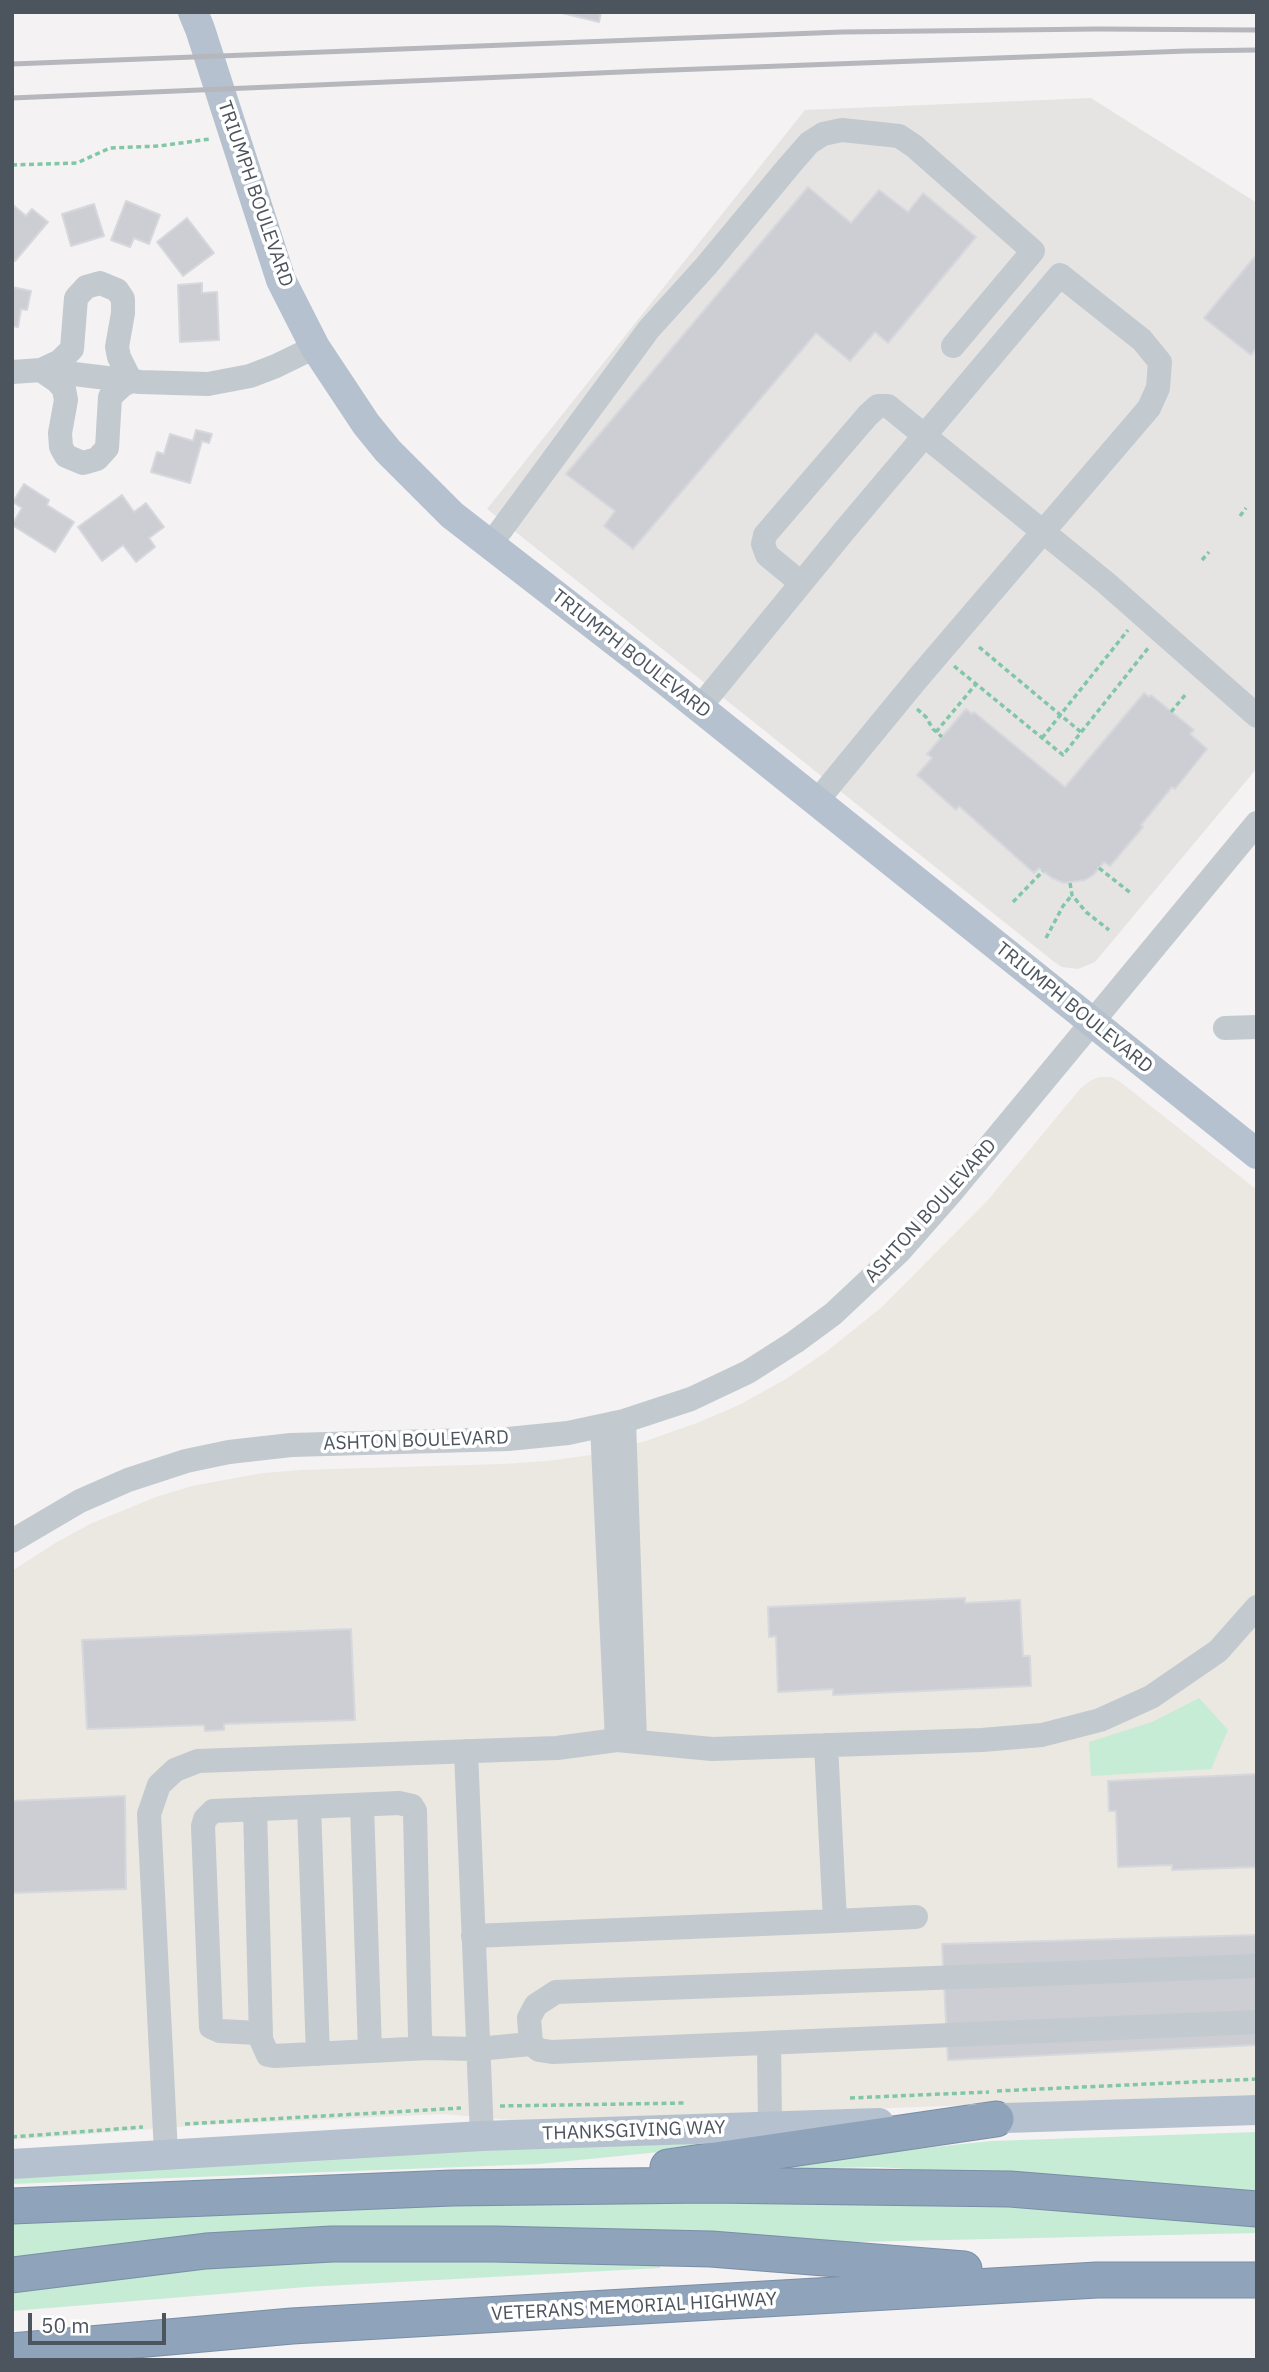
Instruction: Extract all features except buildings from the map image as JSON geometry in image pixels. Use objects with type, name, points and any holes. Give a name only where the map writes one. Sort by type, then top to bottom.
[{"type":"highway","points":[[452,2188],[647,2170],[996,2119]]},
{"type":"highway","points":[[12,2206],[452,2188],[708,2185],[1010,2189],[1257,2209]]},
{"type":"highway","points":[[12,2275],[206,2251],[332,2244],[467,2244],[711,2249],[1097,2280]]},
{"type":"highway","name":"VETERANS MEMORIAL HIGHWAY","points":[[12,2351],[292,2326],[1097,2280],[1257,2280]]},
{"type":"main road","name":"TRIUMPH BOULEVARD","points":[[193,12],[281,280],[315,347],[387,451],[452,515],[700,708],[1257,1154]]},
{"type":"main road","name":"THANKSGIVING WAY","points":[[12,2164],[482,2136],[1257,2110]]},
{"type":"street","points":[[490,545],[649,329],[810,143],[823,134],[842,130],[899,136],[914,146],[1060,275],[1142,340],[1160,362],[1158,388],[1149,408],[817,802]]},
{"type":"street","points":[[953,346],[1033,251]]},
{"type":"street","points":[[700,708],[801,583],[1060,275]]},
{"type":"street","points":[[41,370],[60,361],[72,349],[76,298],[86,287],[100,283],[117,290],[122,299],[123,313],[117,347],[131,381]]},
{"type":"street","points":[[12,372],[41,370],[131,381],[193,385],[250,376],[315,347]]},
{"type":"street","points":[[41,370],[57,381],[64,390],[66,400],[60,433],[61,447],[66,456],[83,463],[97,459],[107,448],[110,397],[131,381]]},
{"type":"street","points":[[801,583],[767,555],[763,544],[765,535],[868,415],[878,407],[888,406],[1105,582],[1257,716]]},
{"type":"street","name":"ASHTON BOULEVARD","points":[[12,1541],[80,1502],[128,1480],[186,1461],[229,1452],[316,1444],[508,1439],[568,1433],[613,1424],[691,1399],[748,1371],[833,1314],[899,1252],[1257,822]]},
{"type":"street","points":[[1225,1028],[1257,1027]]},
{"type":"street","points":[[613,1424],[626,1741]]},
{"type":"street","points":[[166,2153],[149,1814],[159,1785],[174,1769],[198,1761],[557,1748],[626,1741],[712,1749],[1012,1738],[1059,1732],[1128,1709],[1174,1684],[1217,1651],[1257,1607]]},
{"type":"street","points":[[826,1745],[835,1921]]},
{"type":"street","points":[[466,1751],[482,2136]]},
{"type":"street","points":[[261,2037],[253,2031],[220,2031],[211,2027],[203,1826],[205,1819],[214,1811],[399,1803],[412,1807],[415,1811],[420,2037],[421,2042],[428,2048]]},
{"type":"street","points":[[362,1805],[370,2051]]},
{"type":"street","points":[[309,1807],[318,2054]]},
{"type":"street","points":[[255,1809],[261,2037],[268,2055],[531,2045],[539,2050],[552,2052],[1257,2022]]},
{"type":"street","points":[[473,1936],[916,1917]]},
{"type":"street","points":[[531,2045],[529,2018],[536,2005],[556,1992],[1257,1966]]},
{"type":"street","points":[[769,2043],[770,2127]]},
{"type":"path","points":[[12,165],[77,163],[110,148],[159,146],[210,139]]},
{"type":"path","points":[[1240,516],[1246,508]]},
{"type":"path","points":[[1202,561],[1209,552]]},
{"type":"path","points":[[1042,738],[1132,625]]},
{"type":"path","points":[[950,663],[1063,755],[1152,642]]},
{"type":"path","points":[[979,647],[1082,733]]},
{"type":"path","points":[[936,732],[976,684]]},
{"type":"path","points":[[1171,712],[1186,694]]},
{"type":"path","points":[[913,706],[942,737]]},
{"type":"path","points":[[1099,868],[1132,894]]},
{"type":"path","points":[[1013,902],[1043,871]]},
{"type":"path","points":[[1070,883],[1072,895],[1086,912],[1109,930]]},
{"type":"path","points":[[1046,938],[1072,895]]},
{"type":"shaded area","points":[[1091,98],[1257,203],[1257,768],[1095,962],[1078,969],[1062,967],[1053,961],[487,509],[805,110]]},
{"type":"shaded area","points":[[1099,1077],[1111,1077],[1119,1081],[1257,1190],[1257,2095],[522,2121],[443,2114],[202,2125],[12,2140],[12,1571],[90,1524],[156,1497],[192,1486],[263,1473],[504,1464],[591,1455],[646,1441],[739,1405],[786,1379],[826,1352],[882,1307],[988,1200],[1080,1089]]},
{"type":"green space","points":[[1199,1698],[1228,1730],[1211,1769],[1091,1776],[1089,1742],[1152,1722]]},
{"type":"green space","points":[[1257,2132],[1257,2195],[879,2167],[718,2170],[991,2141]]},
{"type":"green space","points":[[760,2142],[539,2164],[12,2184],[12,2177],[363,2153]]},
{"type":"green space","points":[[812,2192],[1257,2220],[1257,2233],[12,2261],[12,2220]]},
{"type":"green space","points":[[289,2255],[660,2261],[660,2268],[306,2287],[12,2311],[12,2287]]},
{"type":"railway","points":[[12,64],[842,32],[1257,30]]},
{"type":"railway","points":[[12,98],[645,71],[1257,50]]}]
